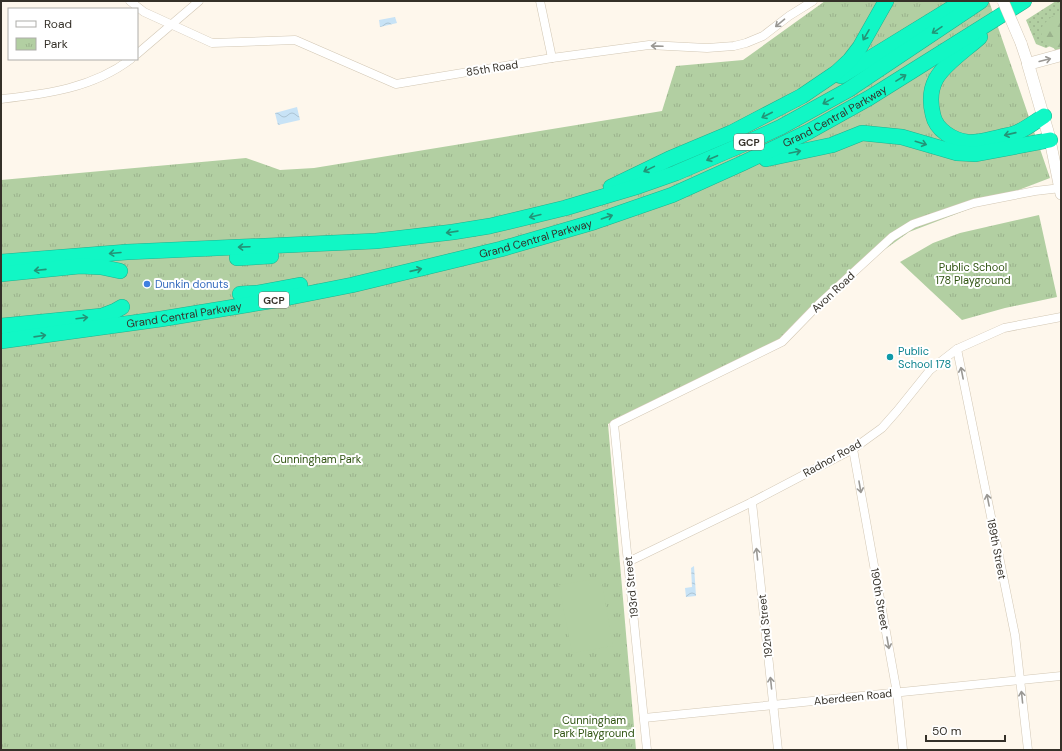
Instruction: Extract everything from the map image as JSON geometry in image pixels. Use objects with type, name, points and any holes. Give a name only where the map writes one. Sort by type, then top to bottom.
[{"type":"highway","points":[[802,96],[836,73],[850,60],[860,47],[886,1]]},
{"type":"highway","points":[[565,208],[669,159],[742,127],[849,72],[963,1]]},
{"type":"highway","name":"Grand Central Parkway","points":[[1,262],[150,251],[339,244],[384,240],[490,226],[565,208],[639,186],[676,173],[746,143],[781,126],[848,90],[981,1]]},
{"type":"highway","points":[[1024,1],[947,65],[936,78],[932,88],[931,109],[934,120],[944,132],[960,140],[968,142],[1018,133],[1044,116]]},
{"type":"highway","name":"Grand Central Parkway","points":[[1,340],[161,319],[253,304],[352,285],[501,249],[594,222],[672,195],[744,163],[808,132],[869,98],[1024,1]]},
{"type":"highway","points":[[744,163],[832,145],[862,134],[902,137],[957,153],[976,154],[1050,140]]},
{"type":"highway","points":[[237,258],[278,256],[339,244]]},
{"type":"highway","points":[[1,274],[80,266],[101,267],[120,271]]},
{"type":"highway","points":[[240,294],[258,293],[298,286],[388,277]]},
{"type":"highway","points":[[1,326],[102,316],[115,311],[122,306]]},
{"type":"highway","points":[[1,348],[20,338]]},
{"type":"main road","points":[[1050,140],[1028,64],[1061,56]]},
{"type":"street","name":"85th Road","points":[[130,1],[144,12],[212,43],[295,40],[396,84],[552,58],[649,45],[720,47],[746,43],[763,36],[812,1]]},
{"type":"street","points":[[138,53],[199,1]]},
{"type":"street","points":[[540,1],[552,58]]},
{"type":"street","points":[[1003,1],[1021,43],[1028,64]]},
{"type":"street","points":[[1,99],[58,91],[90,82],[110,73],[130,60]]},
{"type":"street","points":[[1050,140],[1061,190]]},
{"type":"street","name":"Avon Road","points":[[614,424],[782,342],[819,304],[892,237],[913,224],[974,203],[1036,191],[1061,190]]},
{"type":"street","name":"Radnor Road","points":[[628,562],[752,502],[853,449],[882,428],[930,370],[957,348],[1004,328],[1061,316]]},
{"type":"street","name":"189th Street","points":[[957,348],[1015,635],[1028,750]]},
{"type":"street","name":"193rd Street","points":[[614,424],[647,750]]},
{"type":"street","name":"190th Street","points":[[853,449],[897,693],[903,750]]},
{"type":"street","name":"192nd Street","points":[[752,502],[778,750]]},
{"type":"street","name":"Aberdeen Road","points":[[644,718],[1061,676]]},
{"type":"green space","name":"Cunningham Park","points":[[825,1],[989,1],[1050,178],[909,232],[859,268],[779,346],[631,411],[608,424],[636,750],[1,750],[1,180],[246,158],[280,170],[314,168],[662,111],[676,66],[743,60]]},
{"type":"green space","points":[[1056,1],[1061,1],[1061,49],[1055,50],[1052,45],[1046,48],[1036,44],[1026,20]]},
{"type":"green space","points":[[1061,14],[1061,49],[1058,50],[1044,44],[1040,28],[1051,17]]},
{"type":"green space","name":"Public School 178 Playground","points":[[1039,215],[1057,297],[1005,308],[962,320],[900,262],[933,243],[960,233]]},
{"type":"green space","points":[[601,578],[613,646],[572,653],[559,585]]},
{"type":"water","points":[[395,17],[397,23],[380,27],[379,20]]},
{"type":"water","points":[[297,107],[300,120],[278,125],[275,113]]},
{"type":"water","points":[[694,566],[696,596],[686,597],[685,588],[692,587],[691,568]]},
{"type":"place","name":"Dunkin donuts","points":[[147,284]]},
{"type":"place","name":"Public School 178","points":[[890,357]]},
{"type":"park label","name":"Cunningham Park Playground","points":[[594,726]]}]
